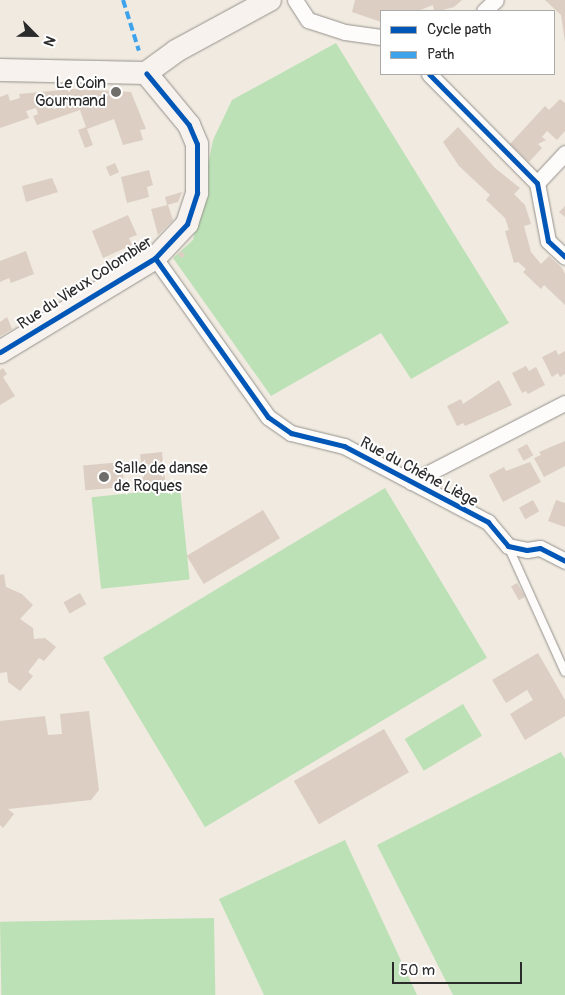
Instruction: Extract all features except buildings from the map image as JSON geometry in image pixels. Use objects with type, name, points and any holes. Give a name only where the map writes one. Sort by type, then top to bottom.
[{"type":"street","points":[[0,70],[146,73],[176,51],[270,0]]},
{"type":"street","points":[[295,0],[308,20],[345,32],[380,37]]},
{"type":"street","points":[[485,10],[496,0]]},
{"type":"street","name":"Rue du Vieux Colombier","points":[[0,352],[155,258],[187,224],[197,193],[197,144],[189,125],[146,73]]},
{"type":"street","points":[[431,75],[537,183],[548,241],[565,257]]},
{"type":"street","points":[[537,183],[565,153]]},
{"type":"street","name":"Rue du Chêne Liège","points":[[155,258],[268,417],[291,433],[344,446],[488,522],[508,546]]},
{"type":"street","points":[[411,482],[565,403]]},
{"type":"street","points":[[508,546],[527,550],[540,548],[565,560]]},
{"type":"lane","points":[[508,546],[565,672]]},
{"type":"green space","points":[[336,43],[509,323],[411,379],[381,333],[271,396],[173,258],[193,240],[213,140],[232,100]]},
{"type":"green space","points":[[180,488],[190,579],[101,589],[91,497]]},
{"type":"green space","points":[[385,488],[487,658],[205,827],[103,657]]},
{"type":"green space","points":[[463,704],[482,736],[424,771],[405,739]]},
{"type":"green space","points":[[561,752],[565,759],[565,995],[453,995],[377,845]]},
{"type":"green space","points":[[345,840],[417,995],[264,995],[219,899]]},
{"type":"green space","points":[[214,918],[215,995],[1,995],[0,922]]},
{"type":"marked path","points":[[123,0],[139,51]]},
{"type":"cycle path","points":[[0,352],[155,258],[187,224],[197,193],[197,144],[189,125],[146,73]]},
{"type":"cycle path","points":[[430,75],[537,183],[548,241],[565,257]]},
{"type":"cycle path","points":[[155,258],[268,417],[291,433],[344,446],[488,522],[508,546],[527,550],[540,548],[565,561]]},
{"type":"place","name":"Le Coin Gourmand","points":[[116,92]]},
{"type":"place","name":"Salle de danse de Roques","points":[[104,477]]}]
